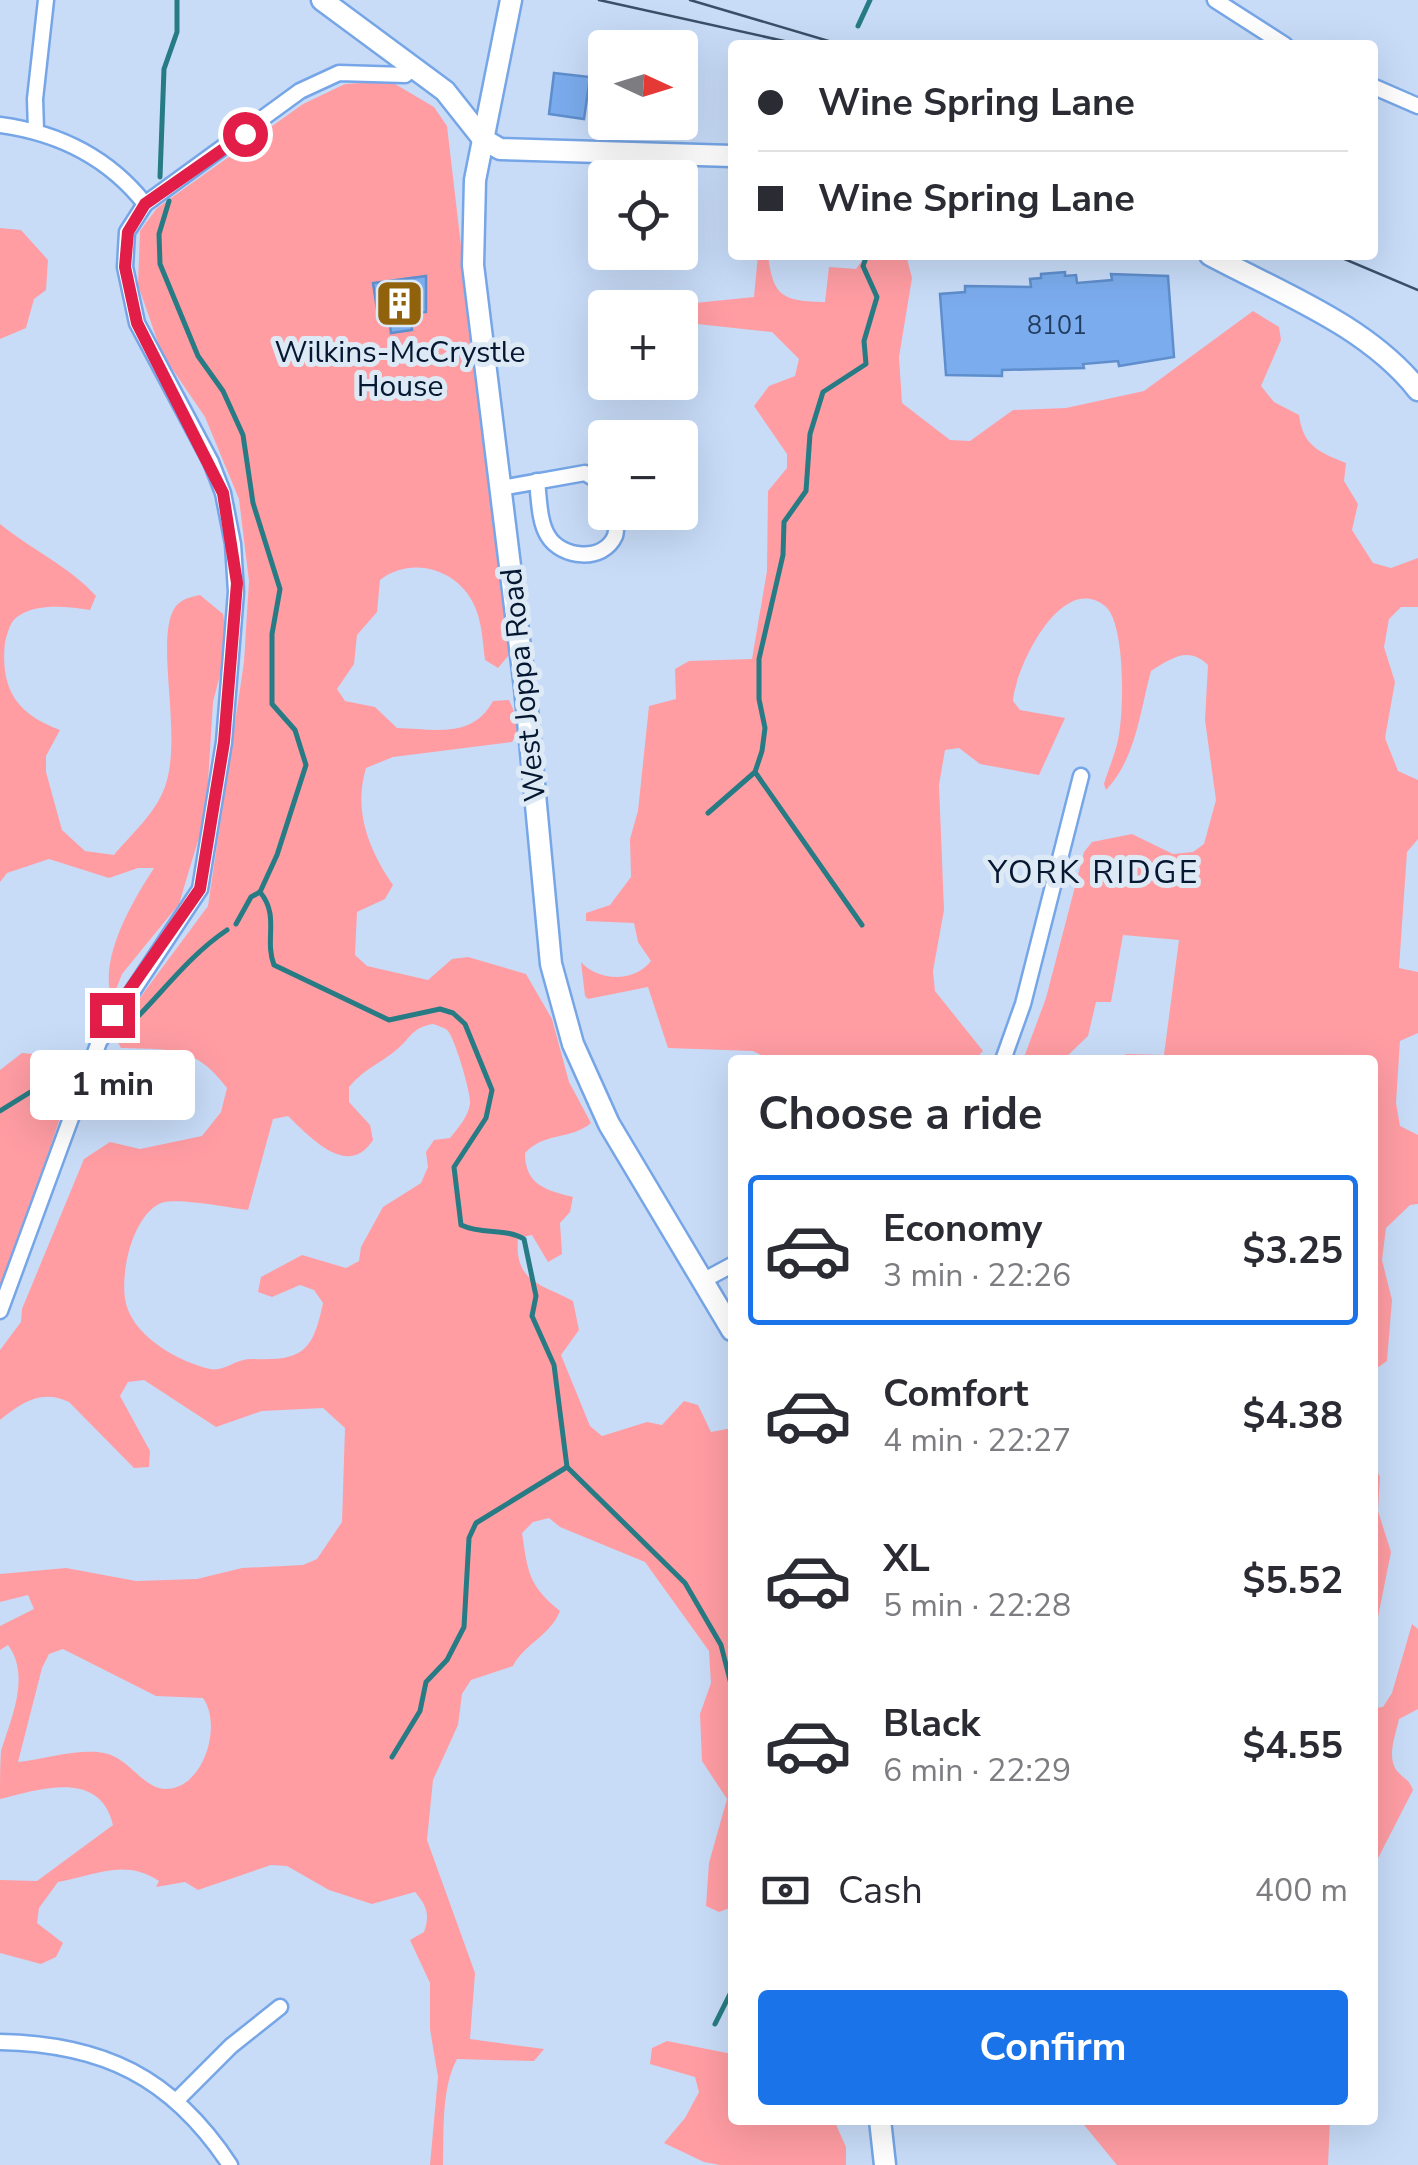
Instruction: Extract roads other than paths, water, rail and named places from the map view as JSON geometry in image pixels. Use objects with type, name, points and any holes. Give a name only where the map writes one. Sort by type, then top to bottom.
[{"type":"street","points":[[36,130],[35,99],[46,0]]},
{"type":"street","points":[[322,0],[446,92],[482,139],[500,149],[728,156]]},
{"type":"street","name":"West Joppa Road","points":[[511,0],[482,139],[473,209],[473,264],[555,986],[573,1044],[609,1124],[706,1279],[728,1322]]},
{"type":"street","points":[[1216,0],[1277,40]]},
{"type":"street","points":[[0,1311],[98,1042],[200,889],[224,742],[236,610],[233,544],[223,493],[211,462],[156,364],[128,294],[128,232],[145,204],[300,91],[339,74],[405,75],[414,67]]},
{"type":"street","points":[[1378,89],[1418,106]]},
{"type":"street","points":[[0,125],[36,130],[108,165],[145,204]]},
{"type":"street","points":[[1219,260],[1356,335],[1381,352],[1418,390]]},
{"type":"street","points":[[501,488],[588,475]]},
{"type":"street","points":[[537,482],[547,536],[560,549],[581,555],[602,551],[615,530]]},
{"type":"street","points":[[1005,1055],[1023,1004],[1082,776]]},
{"type":"street","points":[[706,1279],[728,1267]]},
{"type":"street","points":[[177,2100],[231,2046],[280,2007]]},
{"type":"street","points":[[0,2042],[67,2046],[103,2056],[177,2100],[230,2165]]},
{"type":"street","points":[[881,2125],[885,2165]]},
{"type":"waterway","points":[[160,177],[164,69],[177,32],[177,0]]},
{"type":"waterway","points":[[858,26],[870,0]]},
{"type":"waterway","points":[[169,201],[159,234],[160,264],[198,356],[223,391],[243,435],[253,503],[280,589],[272,634],[272,704],[295,730],[306,765],[277,855],[260,892],[251,897],[236,924]]},
{"type":"waterway","points":[[708,813],[755,772],[762,751],[765,728],[759,699],[759,659],[783,555],[784,522],[806,491],[810,434],[823,392],[866,364],[864,341],[877,297],[863,266],[865,260]]},
{"type":"waterway","points":[[755,772],[862,925]]},
{"type":"waterway","points":[[260,892],[271,919],[274,965],[389,1020],[440,1009],[453,1013],[465,1024],[492,1090],[486,1118],[454,1167],[461,1225],[524,1239],[536,1296],[532,1316],[554,1365],[567,1467],[685,1583],[721,1645],[728,1672]]},
{"type":"waterway","points":[[118,1036],[198,954],[227,930]]},
{"type":"waterway","points":[[0,1111],[74,1065]]},
{"type":"waterway","points":[[392,1757],[420,1711],[426,1682],[447,1660],[464,1627],[469,1538],[476,1523],[567,1467]]},
{"type":"waterway","points":[[715,2024],[728,1998]]},
{"type":"tram line","points":[[599,0],[779,40]]},
{"type":"tram line","points":[[690,0],[825,40]]},
{"type":"tram line","points":[[1347,260],[1418,290]]},
{"type":"place","name":"Wilkins-McCrystle House","points":[[400,303]]},
{"type":"district","name":"YORK RIDGE","points":[[1094,872]]}]
